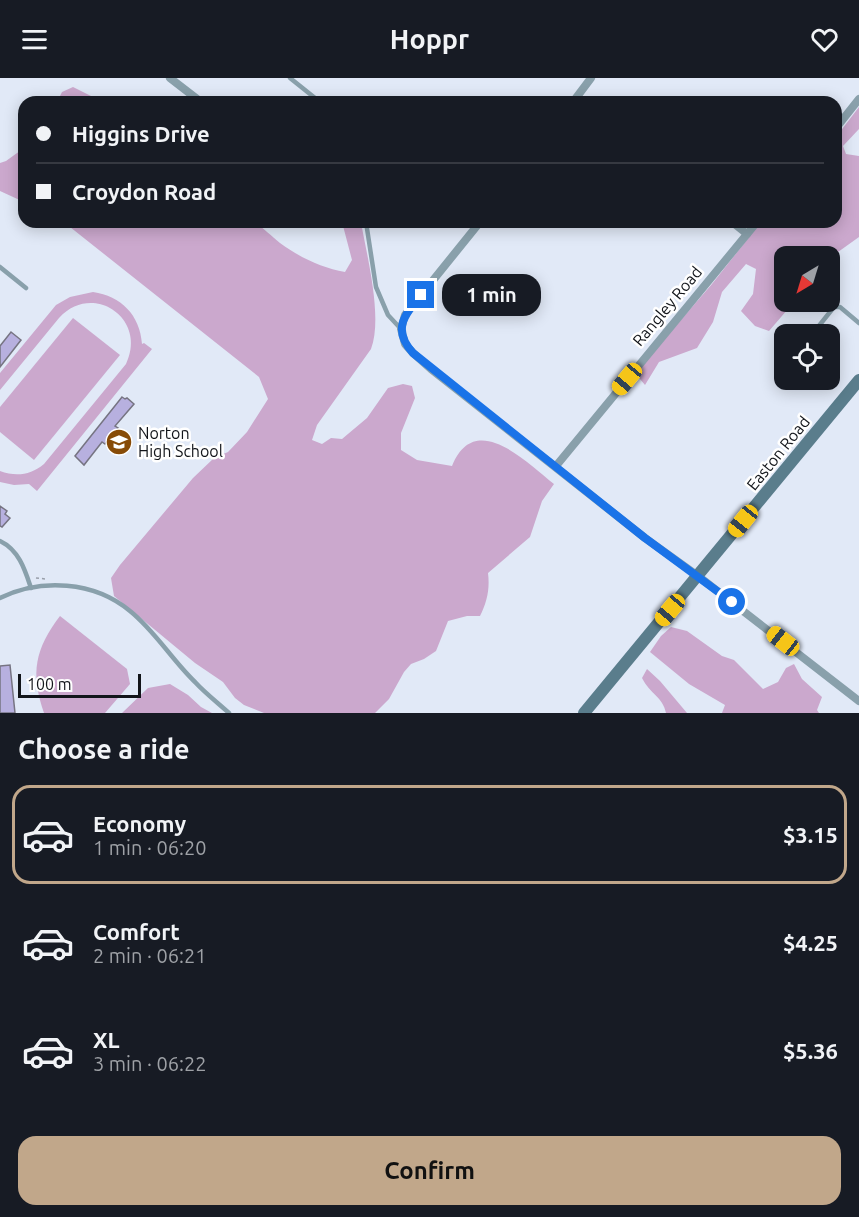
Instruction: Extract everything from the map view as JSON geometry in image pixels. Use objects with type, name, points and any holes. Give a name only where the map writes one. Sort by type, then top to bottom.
[{"type":"street","points":[[170,78],[193,96]]},
{"type":"street","points":[[578,96],[591,78]]},
{"type":"street","points":[[842,120],[859,99]]},
{"type":"street","points":[[475,228],[409,310],[401,329],[405,344],[508,431],[859,701]]},
{"type":"street","points":[[740,228],[747,234]]},
{"type":"street","name":"Rangley Road","points":[[556,466],[752,228]]},
{"type":"street","name":"Easton Road","points":[[584,713],[859,380]]},
{"type":"lane","points":[[290,78],[312,96]]},
{"type":"lane","points":[[367,228],[376,286],[388,315],[401,329]]},
{"type":"lane","points":[[0,267],[26,288]]},
{"type":"lane","points":[[820,324],[834,307],[840,307],[859,323]]},
{"type":"lane","points":[[0,541],[6,544],[22,562],[31,588]]},
{"type":"lane","points":[[0,598],[9,593],[50,584],[92,589],[129,610],[194,682],[229,713]]},
{"type":"shaded area","points":[[73,87],[91,96],[60,96],[62,92]]},
{"type":"shaded area","points":[[859,107],[859,129],[843,146],[846,154],[859,156],[859,237],[840,251],[840,246],[774,246],[774,312],[785,312],[769,331],[755,326],[741,311],[753,294],[756,269],[746,264],[722,292],[713,322],[697,348],[659,362],[645,385],[635,373],[712,284],[756,228],[842,228],[842,129]]},
{"type":"shaded area","points":[[18,152],[18,199],[0,191],[0,163]]},
{"type":"shaded area","points":[[71,228],[263,228],[295,253],[319,265],[345,272],[352,260],[344,228],[362,228],[375,304],[374,336],[371,349],[317,425],[312,440],[322,444],[331,438],[342,439],[367,418],[388,388],[403,384],[412,386],[415,398],[401,433],[401,450],[417,460],[452,466],[462,450],[474,442],[487,441],[501,445],[554,484],[542,501],[530,537],[488,573],[487,595],[480,616],[467,616],[448,621],[436,651],[411,664],[389,699],[375,713],[264,713],[244,705],[235,698],[223,682],[195,663],[114,596],[111,578],[120,565],[193,478],[214,458],[228,452],[247,432],[268,399],[259,377]]},
{"type":"shaded area","points":[[93,292],[112,298],[127,309],[137,324],[142,344],[152,349],[37,491],[29,484],[14,485],[0,482],[0,471],[23,474],[34,471],[44,464],[126,364],[131,348],[130,333],[123,320],[114,310],[101,304],[87,303],[73,308],[59,318],[0,390],[0,373],[56,305],[70,297]]},
{"type":"shaded area","points":[[73,318],[120,355],[34,460],[0,432],[0,407]]},
{"type":"shaded area","points":[[60,616],[127,669],[130,684],[105,713],[44,713],[37,686],[37,662],[45,639]]},
{"type":"shaded area","points":[[671,627],[687,631],[722,656],[734,660],[763,689],[778,682],[786,668],[794,664],[802,679],[822,697],[817,710],[819,713],[722,713],[725,705],[689,684],[650,652],[661,636]]},
{"type":"shaded area","points":[[647,669],[687,713],[666,713],[662,703],[642,678]]},
{"type":"shaded area","points":[[170,684],[212,713],[122,713],[148,688]]},
{"type":"building","points":[[11,332],[21,340],[0,367],[0,346]]},
{"type":"building","points":[[122,397],[134,404],[115,426],[118,428],[105,444],[102,442],[84,465],[75,456]]},
{"type":"building","points":[[0,506],[7,511],[5,514],[10,518],[2,527],[0,526]]},
{"type":"building","points":[[10,665],[15,713],[0,713],[0,666]]},
{"type":"place","name":"Norton High School","points":[[119,442]]},
{"type":"route","points":[[421,295],[405,315],[402,325],[405,344],[413,353],[645,538],[732,602]]}]
